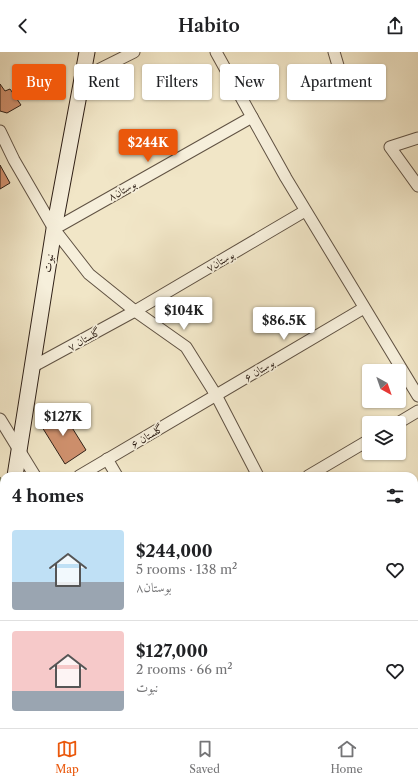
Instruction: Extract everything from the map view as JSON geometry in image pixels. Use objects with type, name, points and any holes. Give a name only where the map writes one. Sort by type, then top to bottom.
[{"type":"street","name":"نبوت","points":[[85,64],[87,52]]},
{"type":"street","points":[[110,64],[134,52]]},
{"type":"street","points":[[216,52],[286,178],[418,396]]},
{"type":"street","points":[[334,52],[338,64]]},
{"type":"street","name":"نبوت","points":[[16,472],[54,228],[78,100]]},
{"type":"street","name":"بوستان۸","points":[[54,228],[252,117]]},
{"type":"street","points":[[0,131],[14,160],[54,228],[89,274],[135,311],[186,346],[216,395],[256,472]]},
{"type":"street","points":[[418,138],[390,147],[418,186]]},
{"type":"street","name":"بوستان۷","points":[[135,311],[306,211]]},
{"type":"street","name":"بوستان ۶","points":[[216,395],[364,308]]},
{"type":"street","name":"گلستان ۷","points":[[32,367],[135,311]]},
{"type":"street","name":"گلستان ۶","points":[[86,472],[216,395]]},
{"type":"street","points":[[406,418],[418,411]]},
{"type":"street","points":[[0,419],[33,472]]},
{"type":"street","points":[[315,472],[362,444]]},
{"type":"street","points":[[107,459],[115,472]]},
{"type":"building","points":[[0,84],[5,91],[10,89],[12,92],[12,100],[18,100],[21,105],[7,113],[0,111]]},
{"type":"building","points":[[0,165],[10,183],[0,189]]},
{"type":"building","points":[[61,410],[86,450],[65,464],[42,427],[44,421]]}]
